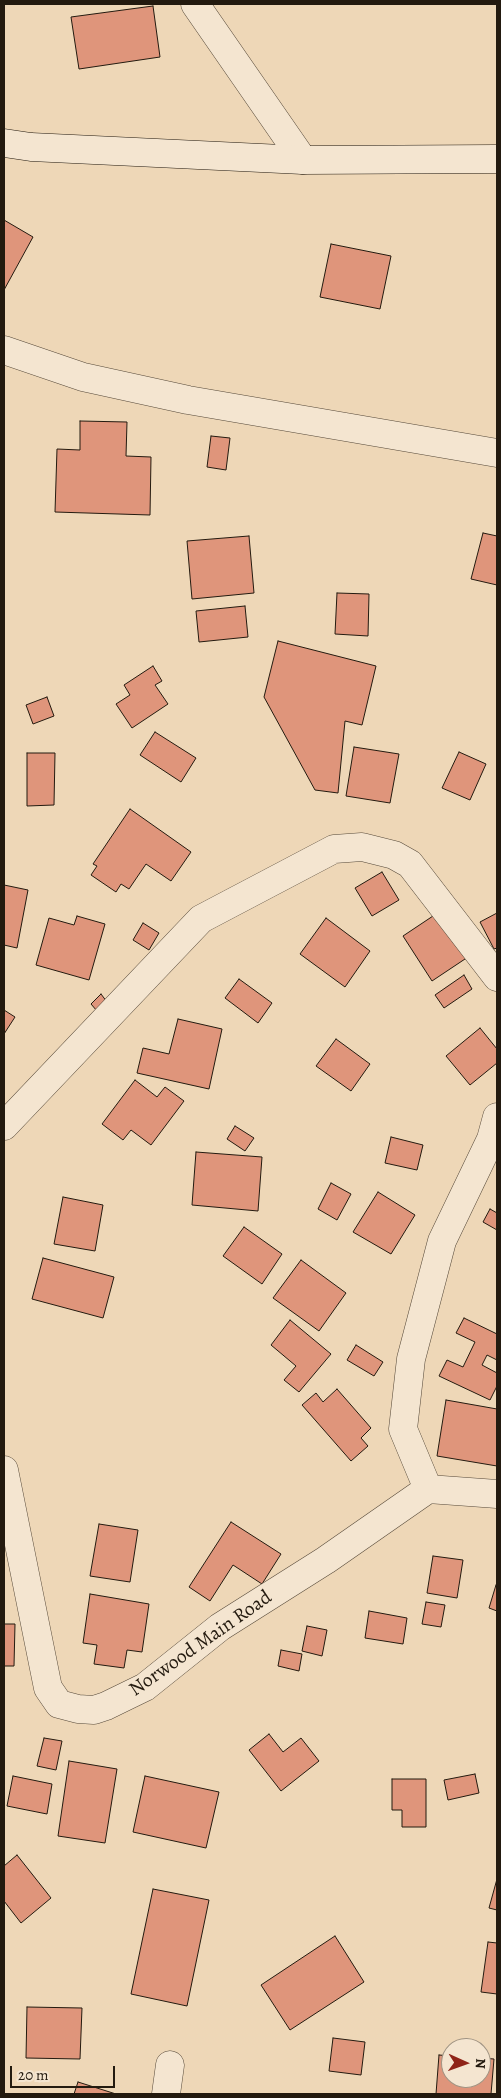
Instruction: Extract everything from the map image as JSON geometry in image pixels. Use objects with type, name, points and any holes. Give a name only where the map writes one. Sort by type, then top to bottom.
[{"type":"street","points":[[195,4],[303,160]]},
{"type":"street","points":[[4,143],[31,147],[303,160],[497,159]]},
{"type":"street","points":[[4,350],[83,377],[188,400],[497,453]]},
{"type":"street","points":[[4,1126],[201,919],[334,849],[362,847],[394,855],[410,864],[497,977]]},
{"type":"street","points":[[497,1117],[491,1139],[442,1241],[411,1359],[403,1429],[428,1489],[497,1494]]},
{"type":"street","name":"Norwood Main Road","points":[[4,1470],[48,1688],[59,1704],[78,1709],[94,1710],[145,1687],[220,1627],[326,1560],[428,1489]]},
{"type":"street","points":[[166,2094],[170,2065]]},
{"type":"building","points":[[153,6],[160,57],[79,69],[71,17]]},
{"type":"building","points":[[4,220],[33,237],[4,290]]},
{"type":"building","points":[[331,244],[391,256],[380,309],[320,297]]},
{"type":"building","points":[[80,421],[127,422],[126,456],[151,457],[150,515],[55,512],[57,449],[80,450]]},
{"type":"building","points":[[211,436],[230,438],[226,470],[207,467]]},
{"type":"building","points":[[483,533],[497,536],[497,585],[471,579]]},
{"type":"building","points":[[249,536],[254,593],[192,599],[187,541]]},
{"type":"building","points":[[337,593],[369,594],[368,636],[335,634]]},
{"type":"building","points":[[245,606],[248,637],[199,642],[196,611]]},
{"type":"building","points":[[278,641],[376,666],[362,725],[345,721],[338,793],[315,790],[264,697]]},
{"type":"building","points":[[153,666],[162,681],[155,685],[168,704],[132,728],[116,704],[130,695],[124,685]]},
{"type":"building","points":[[47,697],[54,716],[33,724],[26,705]]},
{"type":"building","points":[[155,732],[196,758],[181,782],[140,755]]},
{"type":"building","points":[[354,747],[399,754],[390,803],[346,796]]},
{"type":"building","points":[[459,752],[486,764],[470,800],[442,788]]},
{"type":"building","points":[[27,753],[55,753],[54,805],[27,806]]},
{"type":"building","points":[[130,809],[191,852],[171,881],[146,864],[129,889],[121,884],[116,892],[91,875],[97,866],[93,864]]},
{"type":"building","points":[[382,872],[399,900],[372,916],[355,888]]},
{"type":"building","points":[[4,885],[28,890],[17,948],[4,945]]},
{"type":"building","points":[[439,912],[468,957],[432,981],[403,936]]},
{"type":"building","points":[[497,913],[497,948],[494,949],[480,922]]},
{"type":"building","points":[[77,916],[105,924],[89,980],[36,965],[49,918],[74,925]]},
{"type":"building","points":[[326,918],[370,951],[345,987],[300,954]]},
{"type":"building","points":[[143,923],[159,933],[149,950],[133,940]]},
{"type":"building","points":[[464,975],[472,989],[444,1008],[435,995]]},
{"type":"building","points":[[239,979],[272,1003],[258,1023],[225,998]]},
{"type":"building","points":[[101,994],[107,1002],[97,1011],[91,1004]]},
{"type":"building","points":[[4,1010],[15,1017],[4,1034]]},
{"type":"building","points":[[178,1019],[222,1029],[209,1089],[137,1073],[143,1048],[169,1054]]},
{"type":"building","points":[[480,1028],[497,1049],[497,1063],[470,1085],[446,1056]]},
{"type":"building","points":[[336,1039],[370,1064],[351,1091],[316,1066]]},
{"type":"building","points":[[135,1080],[157,1097],[165,1087],[184,1101],[151,1145],[131,1130],[123,1140],[102,1124]]},
{"type":"building","points":[[235,1126],[254,1138],[245,1151],[227,1139]]},
{"type":"building","points":[[391,1137],[423,1145],[417,1170],[385,1163]]},
{"type":"building","points":[[196,1152],[262,1157],[258,1211],[192,1205]]},
{"type":"building","points":[[331,1183],[351,1194],[337,1220],[318,1209]]},
{"type":"building","points":[[378,1192],[415,1215],[391,1254],[353,1232]]},
{"type":"building","points":[[63,1197],[103,1205],[95,1251],[54,1244]]},
{"type":"building","points":[[490,1209],[497,1213],[497,1230],[483,1222]]},
{"type":"building","points":[[244,1227],[282,1254],[262,1284],[223,1256]]},
{"type":"building","points":[[43,1258],[114,1277],[103,1318],[32,1299]]},
{"type":"building","points":[[301,1260],[346,1293],[319,1331],[273,1298]]},
{"type":"building","points":[[464,1318],[497,1334],[497,1360],[487,1355],[482,1365],[497,1373],[497,1386],[490,1400],[439,1376],[447,1360],[463,1367],[475,1342],[456,1333]]},
{"type":"building","points":[[290,1320],[331,1354],[299,1392],[284,1380],[296,1366],[271,1345]]},
{"type":"building","points":[[356,1345],[383,1362],[374,1376],[347,1360]]},
{"type":"building","points":[[337,1389],[371,1428],[361,1438],[368,1446],[351,1461],[302,1405],[316,1393],[323,1402]]},
{"type":"building","points":[[446,1400],[497,1409],[497,1466],[437,1456]]},
{"type":"building","points":[[231,1522],[281,1554],[262,1584],[233,1565],[210,1601],[189,1587]]},
{"type":"building","points":[[99,1524],[138,1530],[130,1582],[90,1576]]},
{"type":"building","points":[[433,1556],[463,1560],[457,1598],[427,1593]]},
{"type":"building","points":[[497,1585],[497,1611],[489,1608]]},
{"type":"building","points":[[90,1594],[149,1604],[142,1652],[127,1650],[124,1668],[94,1664],[97,1645],[83,1643]]},
{"type":"building","points":[[426,1602],[445,1605],[441,1627],[422,1624]]},
{"type":"building","points":[[369,1611],[407,1618],[403,1644],[365,1638]]},
{"type":"building","points":[[4,1624],[15,1624],[14,1666],[4,1666]]},
{"type":"building","points":[[307,1626],[327,1630],[322,1656],[302,1651]]},
{"type":"building","points":[[281,1650],[302,1654],[299,1671],[278,1666]]},
{"type":"building","points":[[269,1734],[283,1752],[301,1738],[319,1761],[281,1791],[249,1750]]},
{"type":"building","points":[[44,1738],[62,1741],[56,1770],[37,1766]]},
{"type":"building","points":[[69,1761],[117,1769],[105,1843],[58,1836]]},
{"type":"building","points":[[475,1774],[479,1793],[448,1800],[444,1780]]},
{"type":"building","points":[[13,1776],[52,1784],[47,1814],[7,1806]]},
{"type":"building","points":[[145,1776],[219,1792],[206,1848],[133,1832]]},
{"type":"building","points":[[392,1779],[426,1779],[426,1827],[402,1827],[402,1810],[392,1810]]},
{"type":"building","points":[[17,1855],[51,1898],[21,1923],[4,1901],[4,1866]]},
{"type":"building","points":[[497,1879],[497,1910],[489,1908]]},
{"type":"building","points":[[153,1889],[209,1900],[187,2006],[131,1994]]},
{"type":"building","points":[[335,1936],[364,1982],[290,2030],[261,1985]]},
{"type":"building","points":[[488,1942],[497,1943],[497,1994],[481,1992]]},
{"type":"building","points":[[27,2007],[82,2008],[80,2059],[26,2058]]},
{"type":"building","points":[[333,2038],[365,2042],[361,2075],[329,2071]]},
{"type":"building","points":[[439,2055],[441,2055],[441,2088],[491,2088],[491,2059],[494,2059],[491,2094],[436,2094]]},
{"type":"building","points":[[78,2082],[116,2094],[74,2094]]}]
